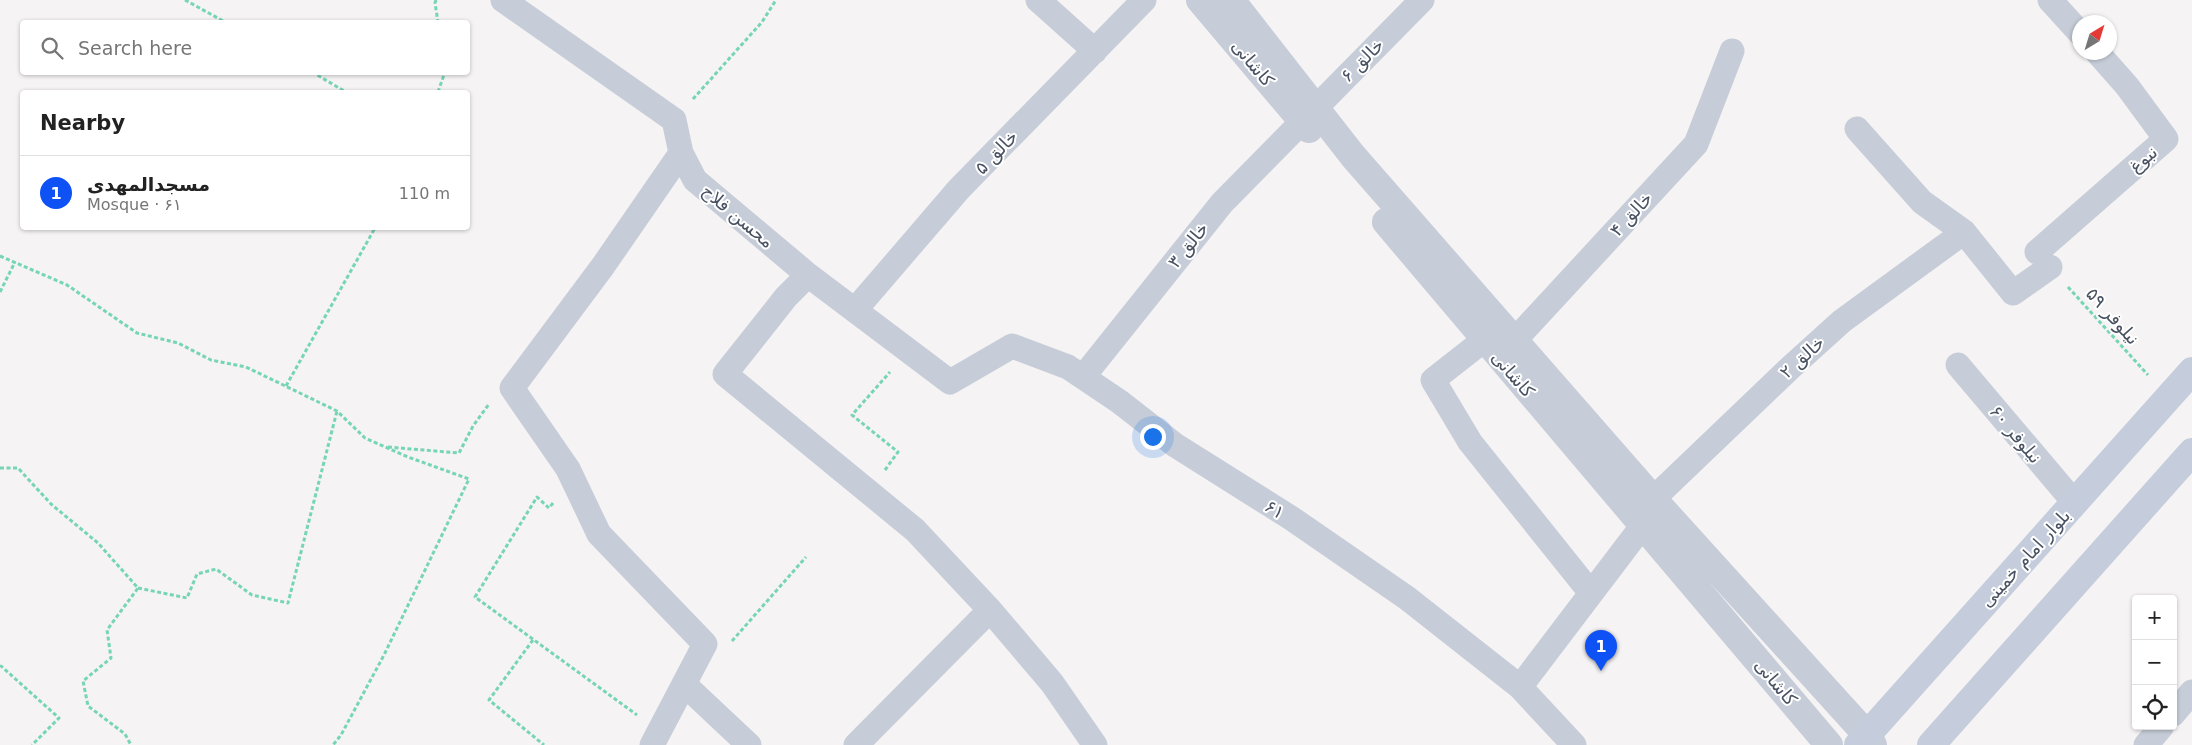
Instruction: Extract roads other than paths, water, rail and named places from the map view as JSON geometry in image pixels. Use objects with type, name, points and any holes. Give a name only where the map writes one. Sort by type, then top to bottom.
[{"type":"main road","name":"بلوار امام خمینی","points":[[1866,742],[2074,502],[2192,371]]},
{"type":"main road","points":[[1931,745],[2192,452]]},
{"type":"street","name":"محسن فلاح","points":[[503,0],[674,120],[681,153],[695,180],[808,275],[950,382]]},
{"type":"street","points":[[1038,0],[1095,51]]},
{"type":"street","name":"خالق ۵","points":[[855,310],[960,189],[1144,0]]},
{"type":"street","name":"کاشانی","points":[[1200,0],[1308,114],[1353,156],[1497,344],[1643,525],[1829,745]]},
{"type":"street","name":"کاشانی","points":[[1231,0],[1308,114]]},
{"type":"street","name":"خالق ۶","points":[[1308,114],[1422,0]]},
{"type":"street","points":[[2050,0],[2072,24]]},
{"type":"street","name":"خالق ۴","points":[[1591,593],[1470,442],[1433,380],[1497,344],[1696,144],[1732,51]]},
{"type":"street","name":"نبوغ","points":[[1964,232],[2013,293],[2166,139],[2127,86],[2104,60]]},
{"type":"street","name":"خالق ۳","points":[[1083,377],[1222,203],[1308,114]]},
{"type":"street","points":[[1857,129],[1922,202],[1964,232]]},
{"type":"street","points":[[656,738],[705,644],[599,534],[572,481],[568,469],[512,388],[603,266],[681,153]]},
{"type":"street","name":"خالق ۲","points":[[1653,499],[1746,408],[1842,321],[1964,232]]},
{"type":"street","points":[[808,275],[786,297],[725,374],[915,530],[990,610],[1052,683],[1095,745]]},
{"type":"street","name":"کاشانی","points":[[1497,344],[1653,499],[1866,742]]},
{"type":"street","name":"۶۱","points":[[950,382],[1012,346],[1068,367],[1120,402],[1175,445],[1290,518],[1407,598],[1520,687],[1574,745]]},
{"type":"street","name":"نیلوفر ۶۰","points":[[1958,365],[2074,502]]},
{"type":"street","points":[[1520,687],[1643,525],[1653,499]]},
{"type":"street","points":[[856,745],[990,610]]},
{"type":"street","points":[[684,684],[749,745]]},
{"type":"street","points":[[2177,709],[2192,692]]},
{"type":"street","points":[[2146,745],[2159,730]]},
{"type":"place","name":"مسجدالمهدی","points":[[1601,671]]}]
